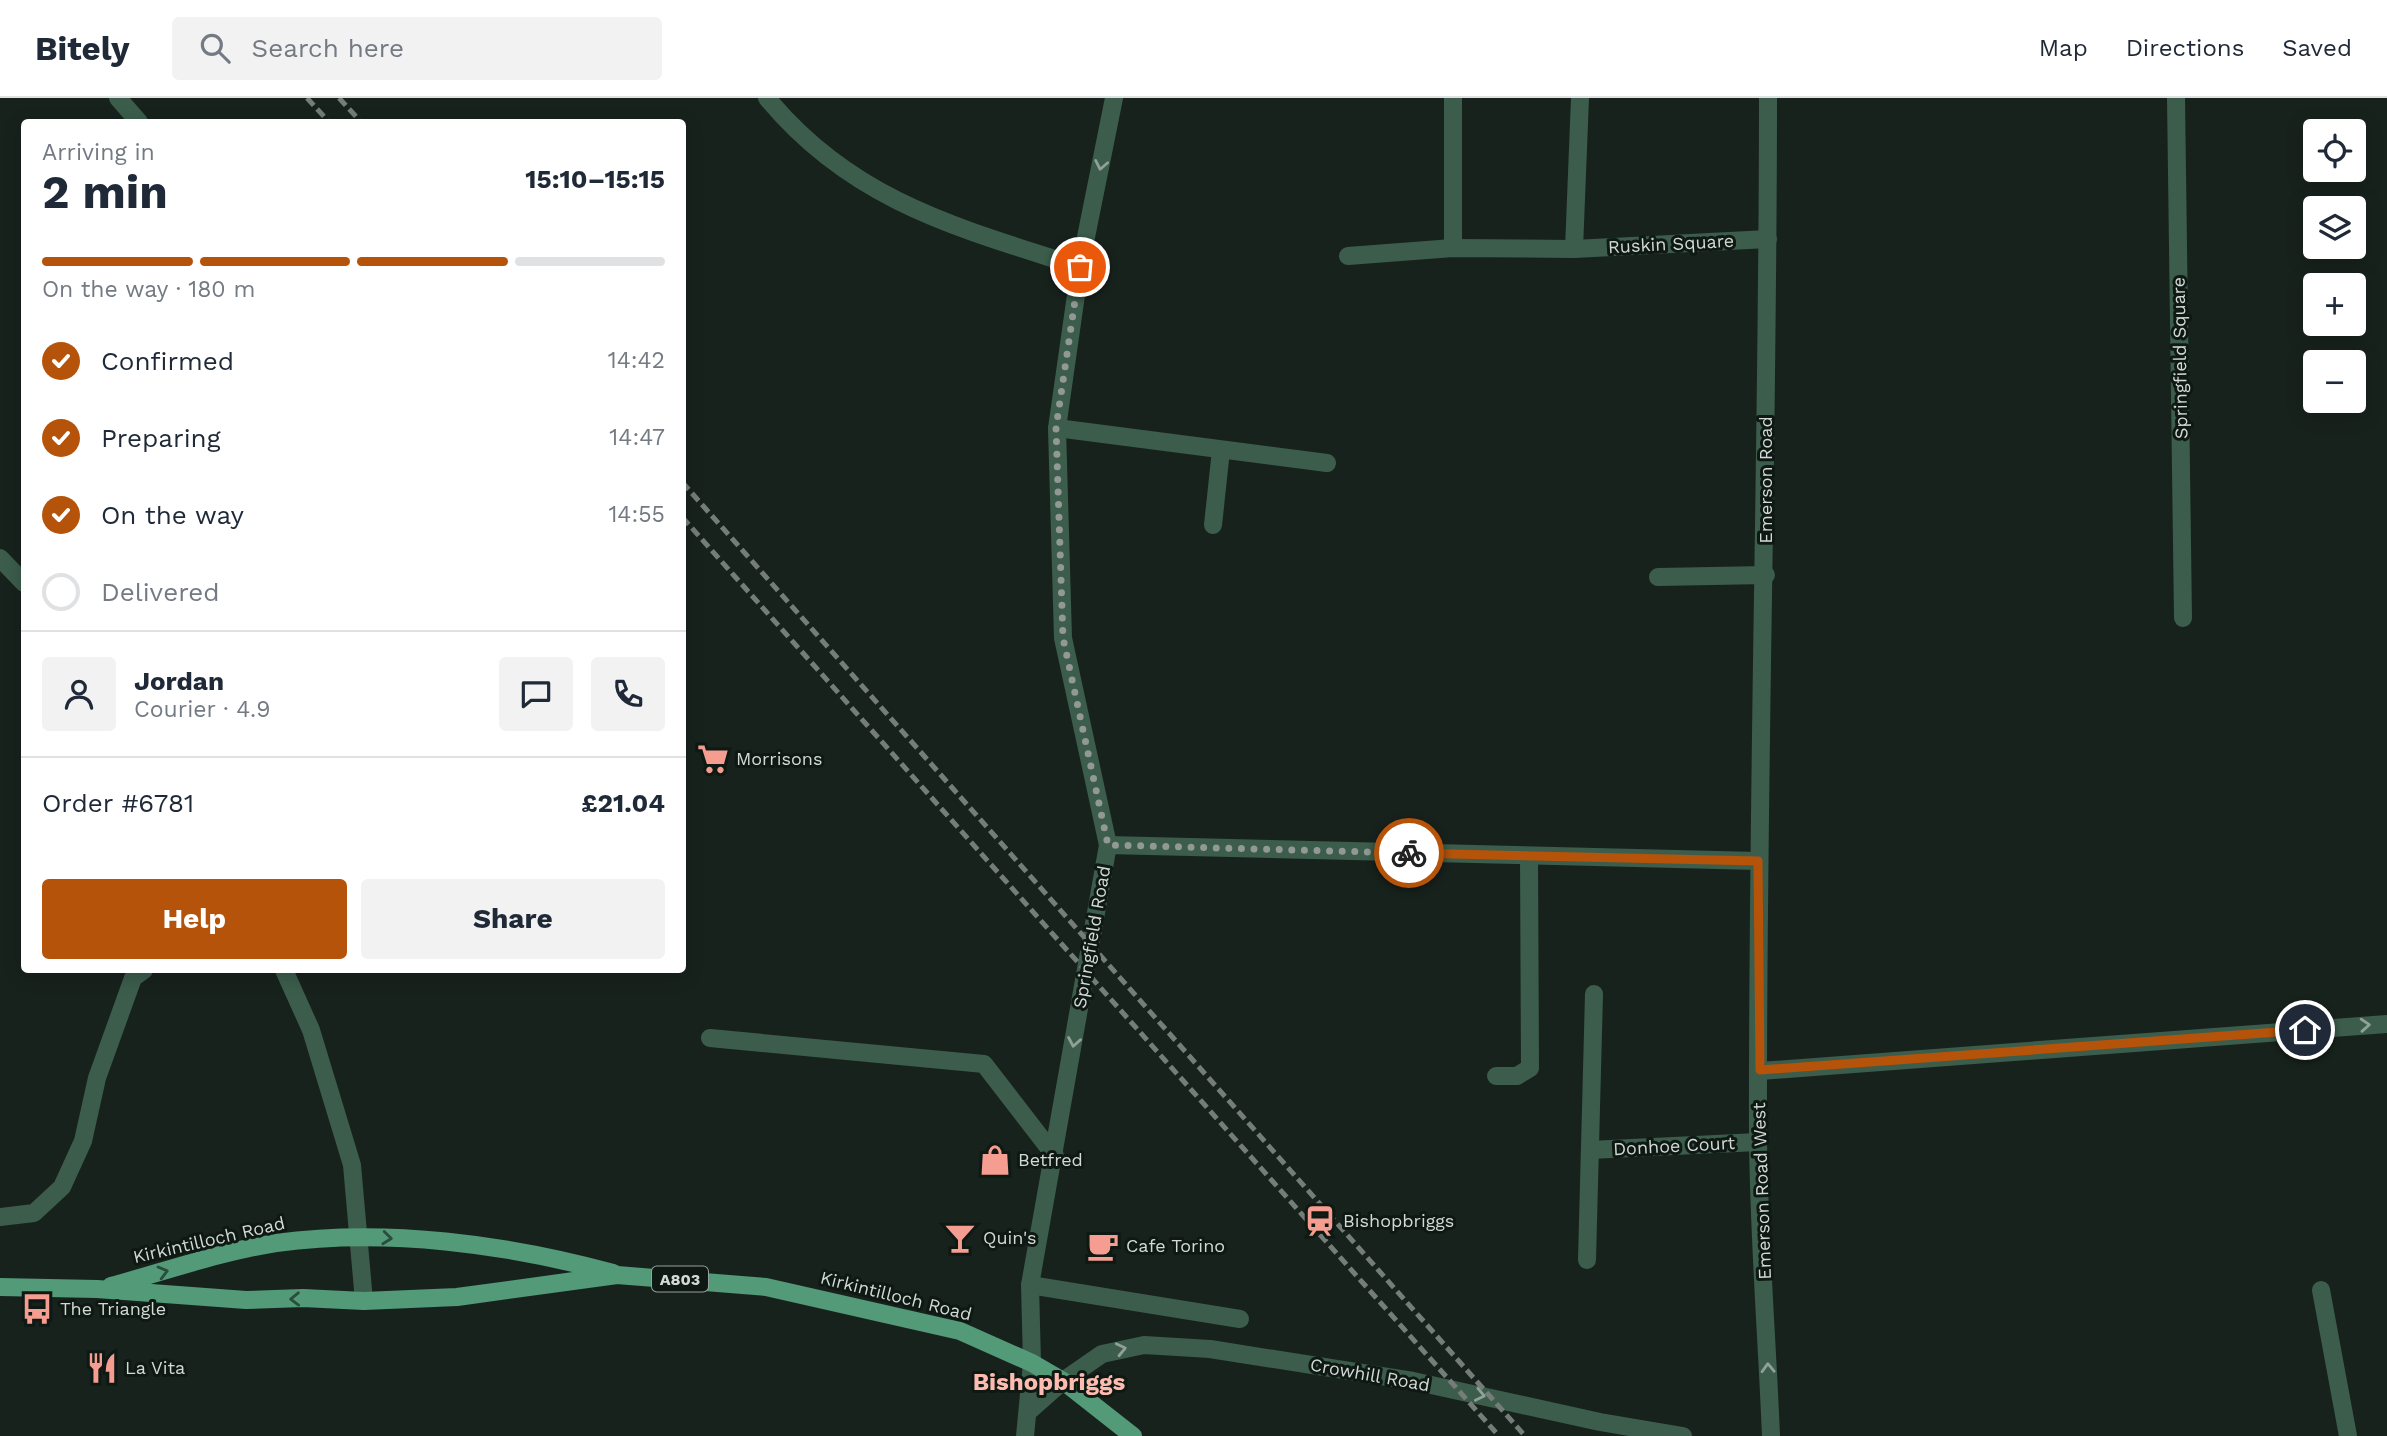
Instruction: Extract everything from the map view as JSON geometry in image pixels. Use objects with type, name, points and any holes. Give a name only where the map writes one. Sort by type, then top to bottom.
[{"type":"main road","name":"Kirkintilloch Road","points":[[97,1289],[274,1243],[358,1235],[537,1253],[622,1275],[766,1287],[960,1331],[1032,1363],[1063,1381],[1133,1436]]},
{"type":"main road","name":"Kirkintilloch Road","points":[[0,1287],[97,1289],[246,1300],[303,1298],[364,1301],[494,1293],[622,1275]]},
{"type":"street","points":[[118,98],[136,119]]},
{"type":"street","points":[[767,98],[829,160],[889,199],[953,227],[1080,267]]},
{"type":"street","name":"Springfield Road","points":[[1025,1436],[1032,1363],[1030,1285],[1108,845],[1063,638],[1056,428],[1080,267],[1114,98]]},
{"type":"street","points":[[1453,98],[1453,248]]},
{"type":"street","points":[[1574,249],[1580,98]]},
{"type":"street","name":"Emerson Road","points":[[1758,861],[1766,575],[1768,98]]},
{"type":"street","name":"Springfield Square","points":[[2176,98],[2183,618]]},
{"type":"street","name":"Ruskin Square","points":[[1348,256],[1453,248],[1574,249],[1768,239]]},
{"type":"street","points":[[1056,428],[1327,464]]},
{"type":"street","points":[[1213,525],[1221,450]]},
{"type":"street","points":[[0,558],[21,580]]},
{"type":"street","points":[[1658,577],[1766,575]]},
{"type":"street","points":[[1108,845],[1758,861]]},
{"type":"street","points":[[1496,1076],[1517,1076],[1530,1068],[1529,856]]},
{"type":"street","name":"Emerson Road West","points":[[1758,861],[1758,1142],[1771,1436]]},
{"type":"street","points":[[0,1217],[34,1213],[62,1187],[83,1141],[97,1078],[133,978],[140,973]]},
{"type":"street","points":[[286,973],[311,1030],[352,1165],[364,1301]]},
{"type":"street","name":"Donhoe Court","points":[[1587,1260],[1594,995]]},
{"type":"street","points":[[1760,1070],[2387,1024]]},
{"type":"street","points":[[710,1038],[984,1064],[1055,1156]]},
{"type":"street","name":"Donhoe Court","points":[[1590,1150],[1758,1142]]},
{"type":"street","points":[[1030,1285],[1240,1319]]},
{"type":"street","points":[[2321,1290],[2348,1436]]},
{"type":"street","name":"Crowhill Road","points":[[1028,1412],[1063,1381],[1102,1354],[1124,1347],[1144,1345],[1210,1349],[1413,1381],[1600,1422],[1683,1436]]},
{"type":"railway","points":[[307,98],[326,119]]},
{"type":"railway","points":[[339,98],[358,119]]},
{"type":"railway","points":[[686,487],[1525,1436]]},
{"type":"railway","points":[[686,521],[1499,1436]]},
{"type":"way so far","points":[[1080,267],[1056,428],[1063,638],[1108,845],[1409,853]]},
{"type":"place","name":"Morrisons","points":[[713,759]]},
{"type":"place","name":"Betfred","points":[[995,1160]]},
{"type":"place","name":"Bishopbriggs","points":[[1320,1221]]},
{"type":"place","name":"Quin's","points":[[960,1238]]},
{"type":"place","name":"Cafe Torino","points":[[1103,1246]]},
{"type":"place","name":"The Triangle","points":[[37,1309]]},
{"type":"place","name":"La Vita","points":[[102,1368]]},
{"type":"district","name":"Bishopbriggs","points":[[1049,1382]]},
{"type":"route","points":[[1409,853],[1758,861],[1760,1070],[2305,1030]]}]
